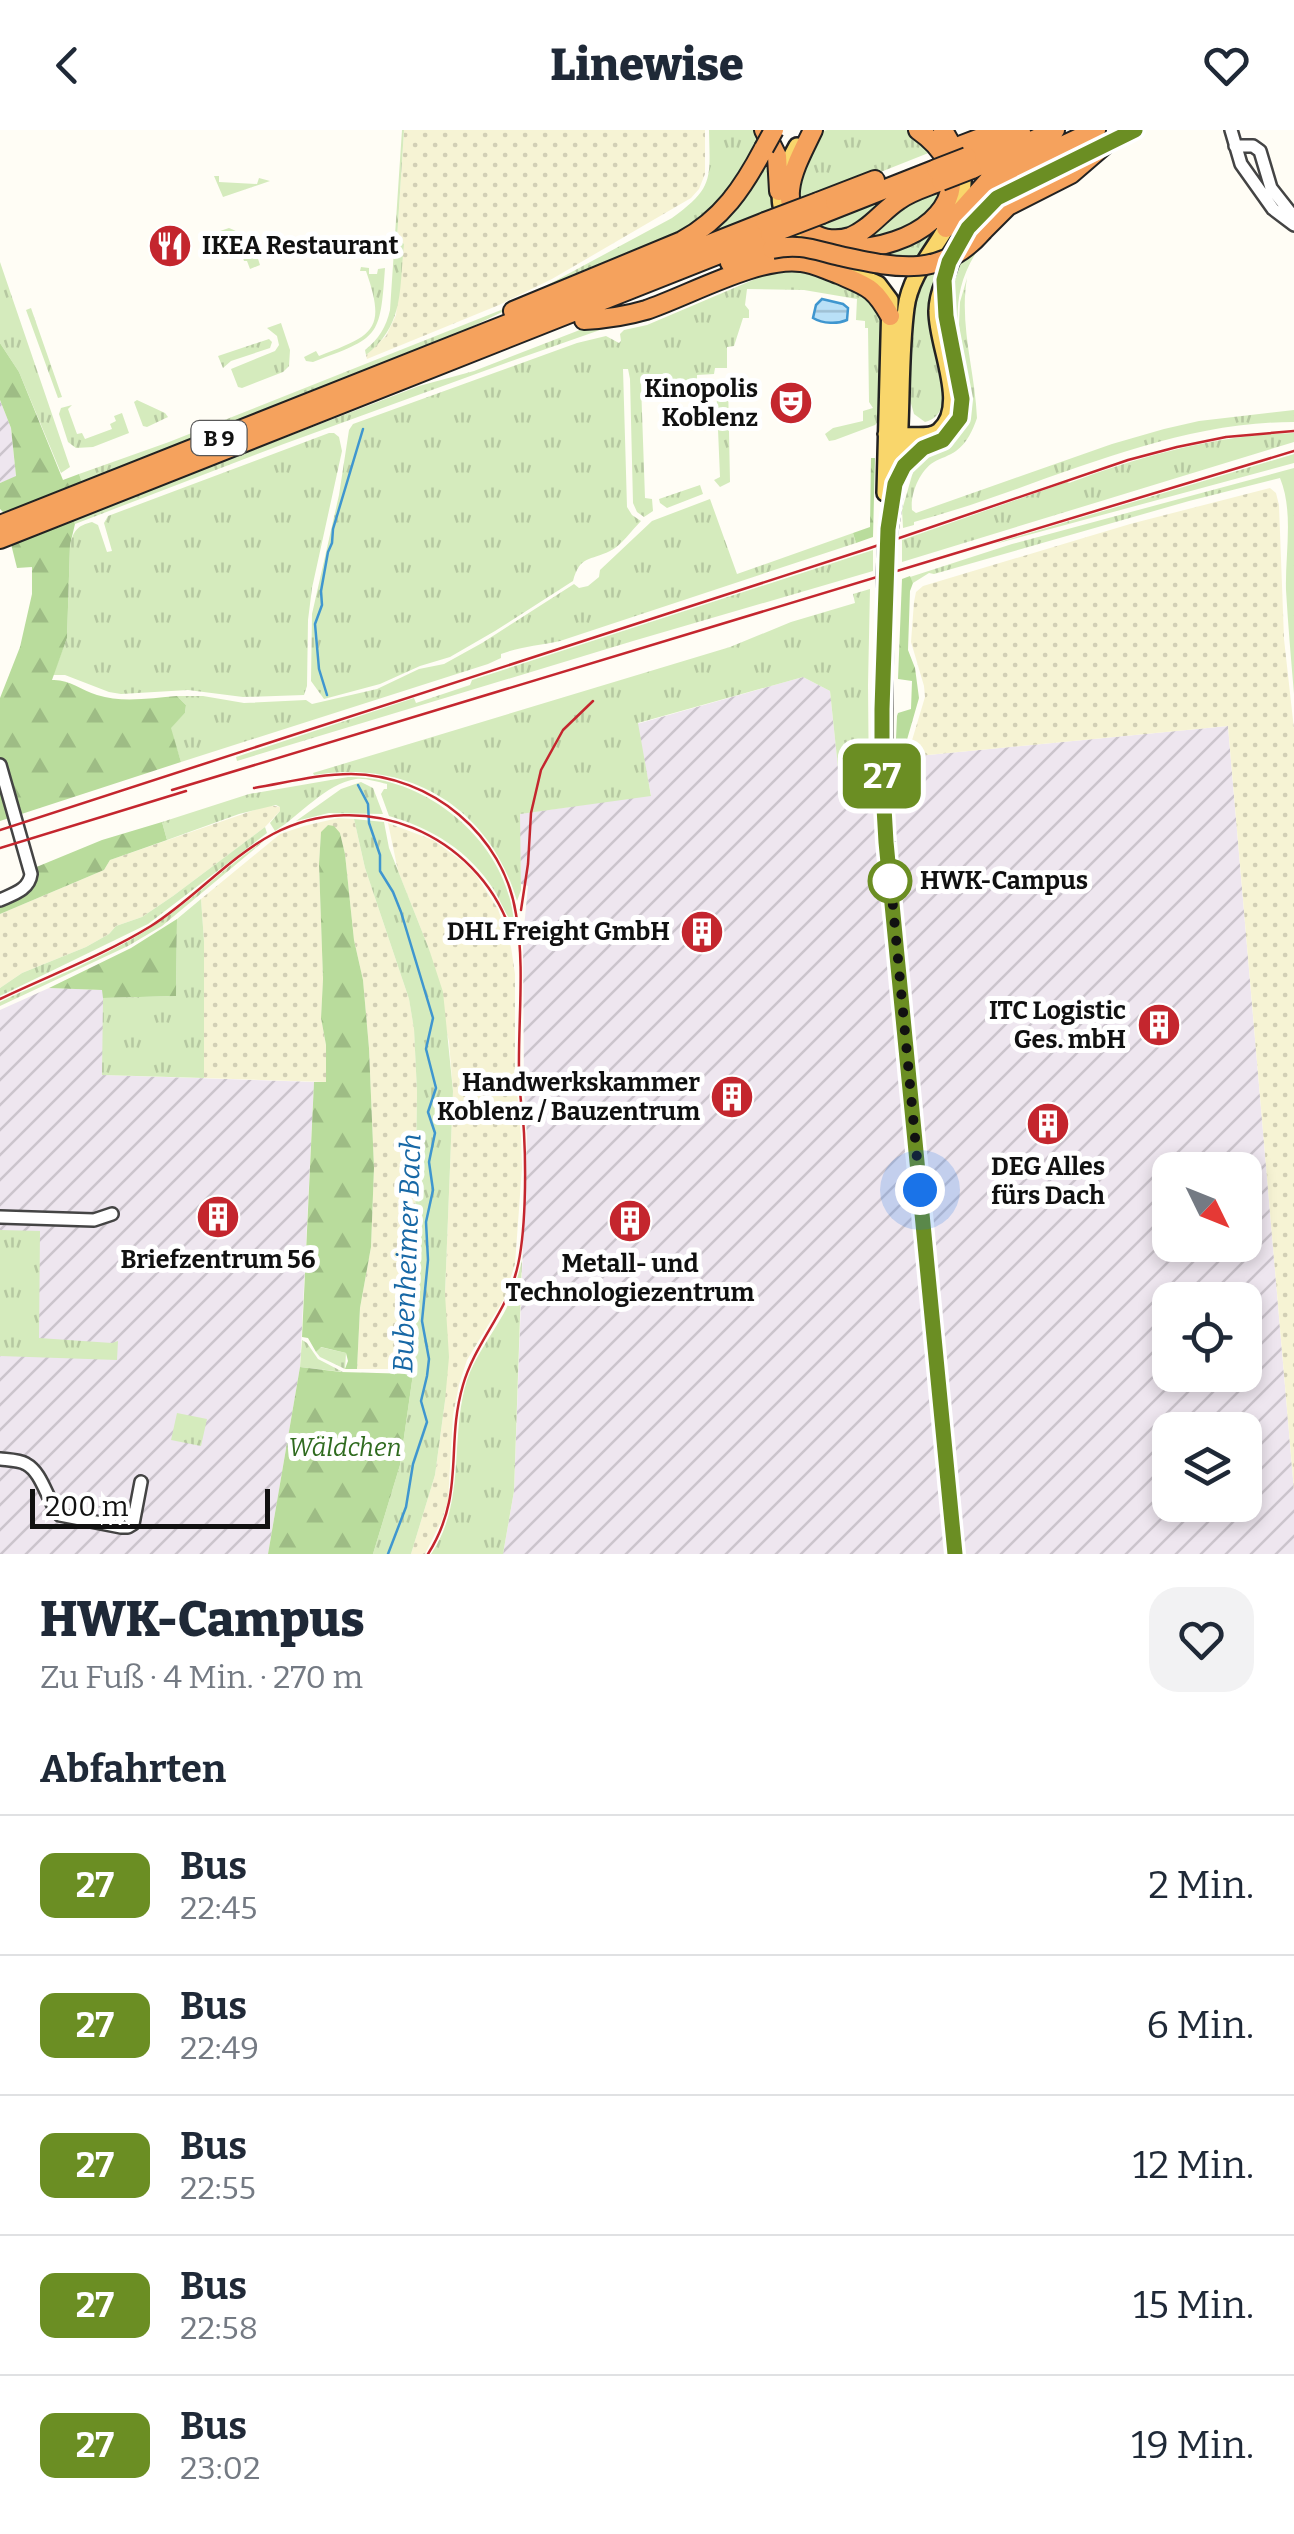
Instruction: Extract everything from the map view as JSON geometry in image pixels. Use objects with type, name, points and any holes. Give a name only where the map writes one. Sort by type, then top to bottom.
[{"type":"highway","points":[[810,130],[794,171],[790,198],[798,220],[820,236],[837,240],[864,230],[936,169]]},
{"type":"highway","points":[[412,376],[467,366],[738,260],[769,235],[785,246],[850,249],[886,244],[912,234],[939,215],[952,181],[947,161],[934,142],[918,130]]},
{"type":"highway","points":[[943,130],[964,156],[1007,154],[1054,130]]},
{"type":"highway","name":"B 9","points":[[964,156],[1001,130]]},
{"type":"highway","name":"B 9","points":[[0,539],[769,235],[820,208],[1035,130]]},
{"type":"highway","points":[[817,248],[918,268],[939,263],[958,254],[1008,206],[1072,174],[1102,136]]},
{"type":"highway","points":[[946,228],[988,181],[1102,136]]},
{"type":"highway","points":[[766,139],[776,156],[779,191]]},
{"type":"highway","points":[[438,352],[528,304],[696,233],[733,200],[766,139]]},
{"type":"highway","name":"B 9","points":[[0,526],[438,352],[769,235]]},
{"type":"highway","points":[[584,320],[643,310],[756,267],[787,261],[810,264],[870,288],[890,316]]},
{"type":"main road","points":[[810,130],[785,169],[779,191],[782,214],[802,242],[831,263],[878,284],[888,297],[890,316],[895,484],[888,529],[882,773],[954,1554]]},
{"type":"main road","points":[[888,529],[886,511],[901,414],[905,313],[910,290],[918,270],[958,207],[964,187],[964,156],[932,130]]},
{"type":"main road","points":[[895,437],[908,447],[920,441],[936,444],[950,434],[962,409],[946,324],[944,280],[957,245],[972,222],[1014,188],[1102,136],[1135,130]]},
{"type":"main road","points":[[901,414],[920,441]]},
{"type":"main road","points":[[895,484],[920,441]]},
{"type":"street","points":[[1231,130],[1240,146],[1238,160],[1273,209],[1294,225]]},
{"type":"street","points":[[1240,146],[1260,150],[1271,188],[1294,217]]},
{"type":"street","points":[[0,765],[31,874],[23,888],[0,900]]},
{"type":"street","points":[[0,1217],[94,1220],[112,1214]]},
{"type":"street","points":[[0,1459],[29,1466],[60,1515],[121,1528],[133,1524],[141,1482]]},
{"type":"shaded area","points":[[404,130],[705,130],[705,174],[691,198],[552,279],[367,359],[366,355],[386,336],[396,315],[403,245],[397,240]]},
{"type":"shaded area","points":[[0,400],[11,428],[16,477],[0,483]]},
{"type":"shaded area","points":[[1270,488],[1279,505],[1284,639],[1294,729],[1294,1490],[1228,726],[907,757],[925,697],[911,642],[916,592],[923,586],[1130,524]]},
{"type":"shaded area","points":[[803,677],[830,691],[839,777],[874,796],[875,776],[899,774],[907,757],[1228,726],[1294,1490],[1294,1554],[503,1554],[514,1491],[527,1137],[523,938],[528,886],[521,884],[519,814],[651,795],[637,724]]},
{"type":"shaded area","points":[[269,805],[280,807],[280,811],[265,827],[173,896],[86,947],[22,973],[0,988],[0,914],[104,870],[110,860]]},
{"type":"shaded area","points":[[338,818],[354,819],[365,868],[409,999],[414,1028],[417,1092],[413,1368],[408,1369],[357,1369],[360,1308],[371,1247],[374,1168],[369,1048],[345,854],[340,833],[328,825],[321,833],[319,864],[326,1082],[204,1078],[201,899],[280,834]]},
{"type":"shaded area","points":[[388,823],[433,840],[476,875],[498,909],[515,974],[515,1070],[522,1168],[515,1264],[504,1299],[467,1360],[459,1385],[453,1415],[448,1501],[425,1554],[411,1554],[435,1475],[445,1401],[453,1091],[449,1042],[429,949],[398,871]]},
{"type":"shaded area","points":[[49,988],[103,990],[103,1075],[314,1082],[300,1367],[268,1554],[0,1554],[0,1010]]},
{"type":"green space","points":[[402,130],[397,239],[404,244],[398,305],[388,331],[366,355],[365,350],[381,332],[390,310]]},
{"type":"green space","points":[[709,130],[759,130],[762,134],[734,189],[688,231],[465,330],[83,485],[79,474],[501,310],[672,218],[696,198],[707,181]]},
{"type":"green space","points":[[912,130],[936,150],[795,206],[793,194],[820,132]]},
{"type":"green space","points":[[767,151],[778,212],[688,247]]},
{"type":"green space","points":[[938,174],[844,235],[809,225]]},
{"type":"green space","points":[[214,176],[219,176],[219,182],[257,184],[259,178],[270,181],[223,197]]},
{"type":"green space","points":[[947,183],[938,210],[885,241],[854,240],[898,205]]},
{"type":"green space","points":[[944,216],[914,262],[870,255]]},
{"type":"green space","points":[[229,228],[249,242],[260,265],[250,269],[237,239],[231,236],[211,243],[208,235]]},
{"type":"green space","points":[[981,245],[959,295],[960,378],[949,320],[950,275],[955,265]]},
{"type":"green space","points":[[0,262],[70,467],[61,473],[19,372],[0,343]]},
{"type":"green space","points":[[789,265],[870,291],[882,314],[875,425],[835,440],[829,441],[825,434],[833,428],[863,421],[863,411],[873,408],[869,402],[868,328],[865,321],[856,320],[857,299],[804,290],[747,289],[745,305],[749,318],[743,318],[734,346],[727,347],[727,368],[697,375],[697,381],[641,384],[645,498],[652,499],[653,511],[644,517],[633,503],[630,379],[628,369],[623,369],[627,507],[641,521],[622,542],[583,563],[573,581],[450,657],[380,684],[324,699],[311,681],[312,614],[353,424],[577,343],[606,336],[619,343],[624,330],[647,325]]},
{"type":"green space","points":[[361,267],[369,268],[369,274],[385,268],[381,309],[372,332],[351,347],[313,362],[306,361],[304,357],[316,351],[319,356],[337,349],[371,328],[375,307],[366,271],[360,271]]},
{"type":"green space","points":[[938,271],[934,335],[943,397],[935,417],[925,422],[914,414],[910,400],[912,319],[923,274]]},
{"type":"green space","points":[[766,272],[648,321],[600,330],[75,524],[73,519],[419,386],[474,371],[590,326]]},
{"type":"green space","points":[[967,278],[966,331],[977,418],[960,448],[934,462],[920,476],[912,504],[916,513],[1164,429],[1294,410],[1294,422],[1245,425],[1149,445],[903,528],[902,510],[915,465],[951,442],[968,414],[959,324]]},
{"type":"green space","points":[[31,308],[62,397],[58,398],[26,310]]},
{"type":"green space","points":[[281,323],[290,350],[289,366],[283,372],[238,387],[231,369],[275,351],[279,345],[277,336],[267,328]]},
{"type":"green space","points":[[269,339],[270,348],[231,361],[223,368],[218,356]]},
{"type":"green space","points":[[0,343],[19,372],[63,480],[79,474],[83,485],[5,514],[0,509],[0,483],[16,476],[11,428],[0,400]]},
{"type":"green space","points":[[728,381],[730,482],[720,487],[714,480],[720,477],[716,382]]},
{"type":"green space","points":[[137,400],[168,417],[143,426],[134,402]]},
{"type":"green space","points":[[72,405],[68,409],[77,434],[82,433],[85,439],[112,429],[114,416],[122,413],[129,433],[93,447],[76,448],[68,442],[59,414],[61,408]]},
{"type":"green space","points":[[329,433],[339,437],[342,451],[312,588],[304,695],[243,697],[188,690],[121,694],[65,675],[53,675],[67,638],[70,545],[77,529],[92,522],[98,525],[107,552],[112,551],[104,523],[108,516]]},
{"type":"green space","points":[[1294,433],[1294,442],[902,562],[902,540],[1067,482],[1180,449],[1236,438]]},
{"type":"green space","points":[[1294,454],[1294,463],[995,544],[1006,540]]},
{"type":"green space","points":[[871,458],[875,458],[873,537],[856,543],[853,533],[870,527]]},
{"type":"green space","points":[[1294,468],[1294,694],[1286,590],[1288,519],[1280,478],[929,573],[913,583],[910,577],[1012,544]]},
{"type":"green space","points":[[700,485],[703,494],[667,508],[660,503],[659,499]]},
{"type":"green space","points":[[710,499],[737,574],[853,533],[856,543],[560,641],[509,651],[488,664],[181,762],[170,728],[185,713],[186,705],[177,696],[244,703],[306,700],[312,704],[377,689],[419,669],[444,664],[574,584],[579,588],[588,586],[652,521]]},
{"type":"green space","points":[[73,519],[67,638],[52,680],[116,699],[177,696],[186,705],[185,713],[171,728],[181,762],[0,821],[0,698],[20,647],[32,594],[32,567],[17,568],[11,544]]},
{"type":"green space","points":[[873,550],[873,571],[237,761],[236,757],[414,698],[416,703],[470,685],[472,680]]},
{"type":"green space","points":[[910,576],[913,583],[908,650],[919,698],[897,764],[897,716],[911,709],[912,681],[898,679],[902,579]]},
{"type":"green space","points":[[870,589],[869,794],[839,777],[830,691],[803,677],[638,723],[651,796],[520,814],[521,890],[517,901],[487,840],[466,816],[441,797],[413,783],[382,775],[313,773],[730,647],[791,622],[855,603],[853,594]]},
{"type":"green space","points":[[348,777],[378,779],[407,788],[459,820],[497,867],[509,895],[514,924],[484,876],[461,853],[435,834],[389,816],[381,794],[387,784],[360,779],[345,782],[324,793],[275,831],[270,823],[280,811],[276,805],[167,840],[162,822],[249,794]]},
{"type":"green space","points":[[361,782],[373,788],[383,814],[329,813],[296,821],[341,789]]},
{"type":"green space","points":[[354,819],[384,822],[389,848],[443,992],[453,1091],[445,1294],[449,1357],[435,1475],[411,1554],[373,1554],[400,1465],[413,1374],[417,1092],[414,1029],[409,999],[365,868]]},
{"type":"green space","points":[[162,822],[167,840],[110,860],[104,870],[0,914],[0,904],[26,891],[34,868],[102,840]]},
{"type":"green space","points":[[328,825],[340,833],[345,854],[369,1048],[374,1168],[371,1247],[360,1308],[357,1369],[345,1369],[346,1353],[321,1347],[316,1352],[308,1338],[302,1337],[314,1082],[326,1082],[319,864],[321,832]]},
{"type":"green space","points":[[265,827],[267,833],[148,924],[0,996],[0,988],[22,973],[86,947],[116,926],[142,917]]},
{"type":"green space","points":[[264,841],[162,926],[0,1006],[0,1002],[153,926]]},
{"type":"green space","points":[[201,899],[204,1078],[102,1075],[103,998],[176,996],[177,919]]},
{"type":"green space","points":[[177,919],[176,996],[103,998],[102,990],[49,988],[131,948]]},
{"type":"green space","points":[[0,1230],[40,1231],[39,1338],[118,1341],[117,1360],[0,1356]]},
{"type":"green space","points":[[522,1260],[514,1491],[503,1554],[431,1554],[449,1513],[467,1380],[508,1304]]},
{"type":"green space","points":[[302,1340],[318,1359],[343,1372],[300,1367]]},
{"type":"green space","points":[[320,1347],[346,1353],[345,1369],[320,1357],[316,1352]]},
{"type":"green space","name":"Wäldchen","points":[[300,1367],[413,1374],[400,1465],[373,1554],[268,1554]]},
{"type":"green space","points":[[177,1413],[207,1419],[201,1446],[171,1440]]},
{"type":"water","points":[[822,299],[848,308],[847,320],[830,323],[813,318]]},
{"type":"waterway","name":"Bubenheimer Bach","points":[[327,695],[319,669],[315,624],[322,605],[333,529],[363,429]]},
{"type":"waterway","name":"Bubenheimer Bach","points":[[358,785],[368,804],[380,871],[401,912],[433,1018],[426,1049],[436,1088],[428,1112],[435,1133],[429,1162],[433,1190],[426,1222],[428,1260],[422,1321],[429,1359],[421,1401],[427,1422],[413,1464],[406,1507],[388,1554]]},
{"type":"railway","points":[[0,830],[870,548],[1128,460],[1226,437],[1294,431]]},
{"type":"railway","points":[[172,790],[1294,451]]},
{"type":"railway","points":[[521,910],[531,813],[541,770],[563,730],[593,701]]},
{"type":"railway","points":[[254,788],[351,774],[409,785],[435,798],[480,835],[509,885],[516,914],[525,1165],[520,1255],[506,1299],[463,1385],[447,1511],[428,1554]]},
{"type":"railway","points":[[0,848],[186,791]]},
{"type":"railway","points":[[0,999],[96,956],[151,926],[273,834],[308,820],[344,815],[379,818],[413,828],[444,845],[471,867],[494,896],[510,929]]},
{"type":"bus line","name":"27","points":[[955,1554],[886,842],[882,709],[888,529],[895,484],[904,466],[923,448],[950,434],[960,418],[962,399],[946,324],[944,280],[962,237],[983,210],[1004,193],[1135,130]]},
{"type":"place","name":"IKEA Restaurant","points":[[170,246]]},
{"type":"place","name":"Kinopolis Koblenz","points":[[791,403]]},
{"type":"place","name":"HWK-Campus","points":[[890,881]]},
{"type":"place","name":"DHL Freight GmbH","points":[[702,932]]},
{"type":"place","name":"ITC Logistic Ges. mbH","points":[[1159,1025]]},
{"type":"place","name":"Handwerkskammer Koblenz / Bauzentrum","points":[[732,1097]]},
{"type":"place","name":"DEG Alles fürs Dach","points":[[1048,1124]]},
{"type":"place","name":"Briefzentrum 56","points":[[218,1217]]},
{"type":"place","name":"Metall- und Technologiezentrum","points":[[630,1221]]},
{"type":"route","points":[[890,881],[890,875],[920,1190]]}]
